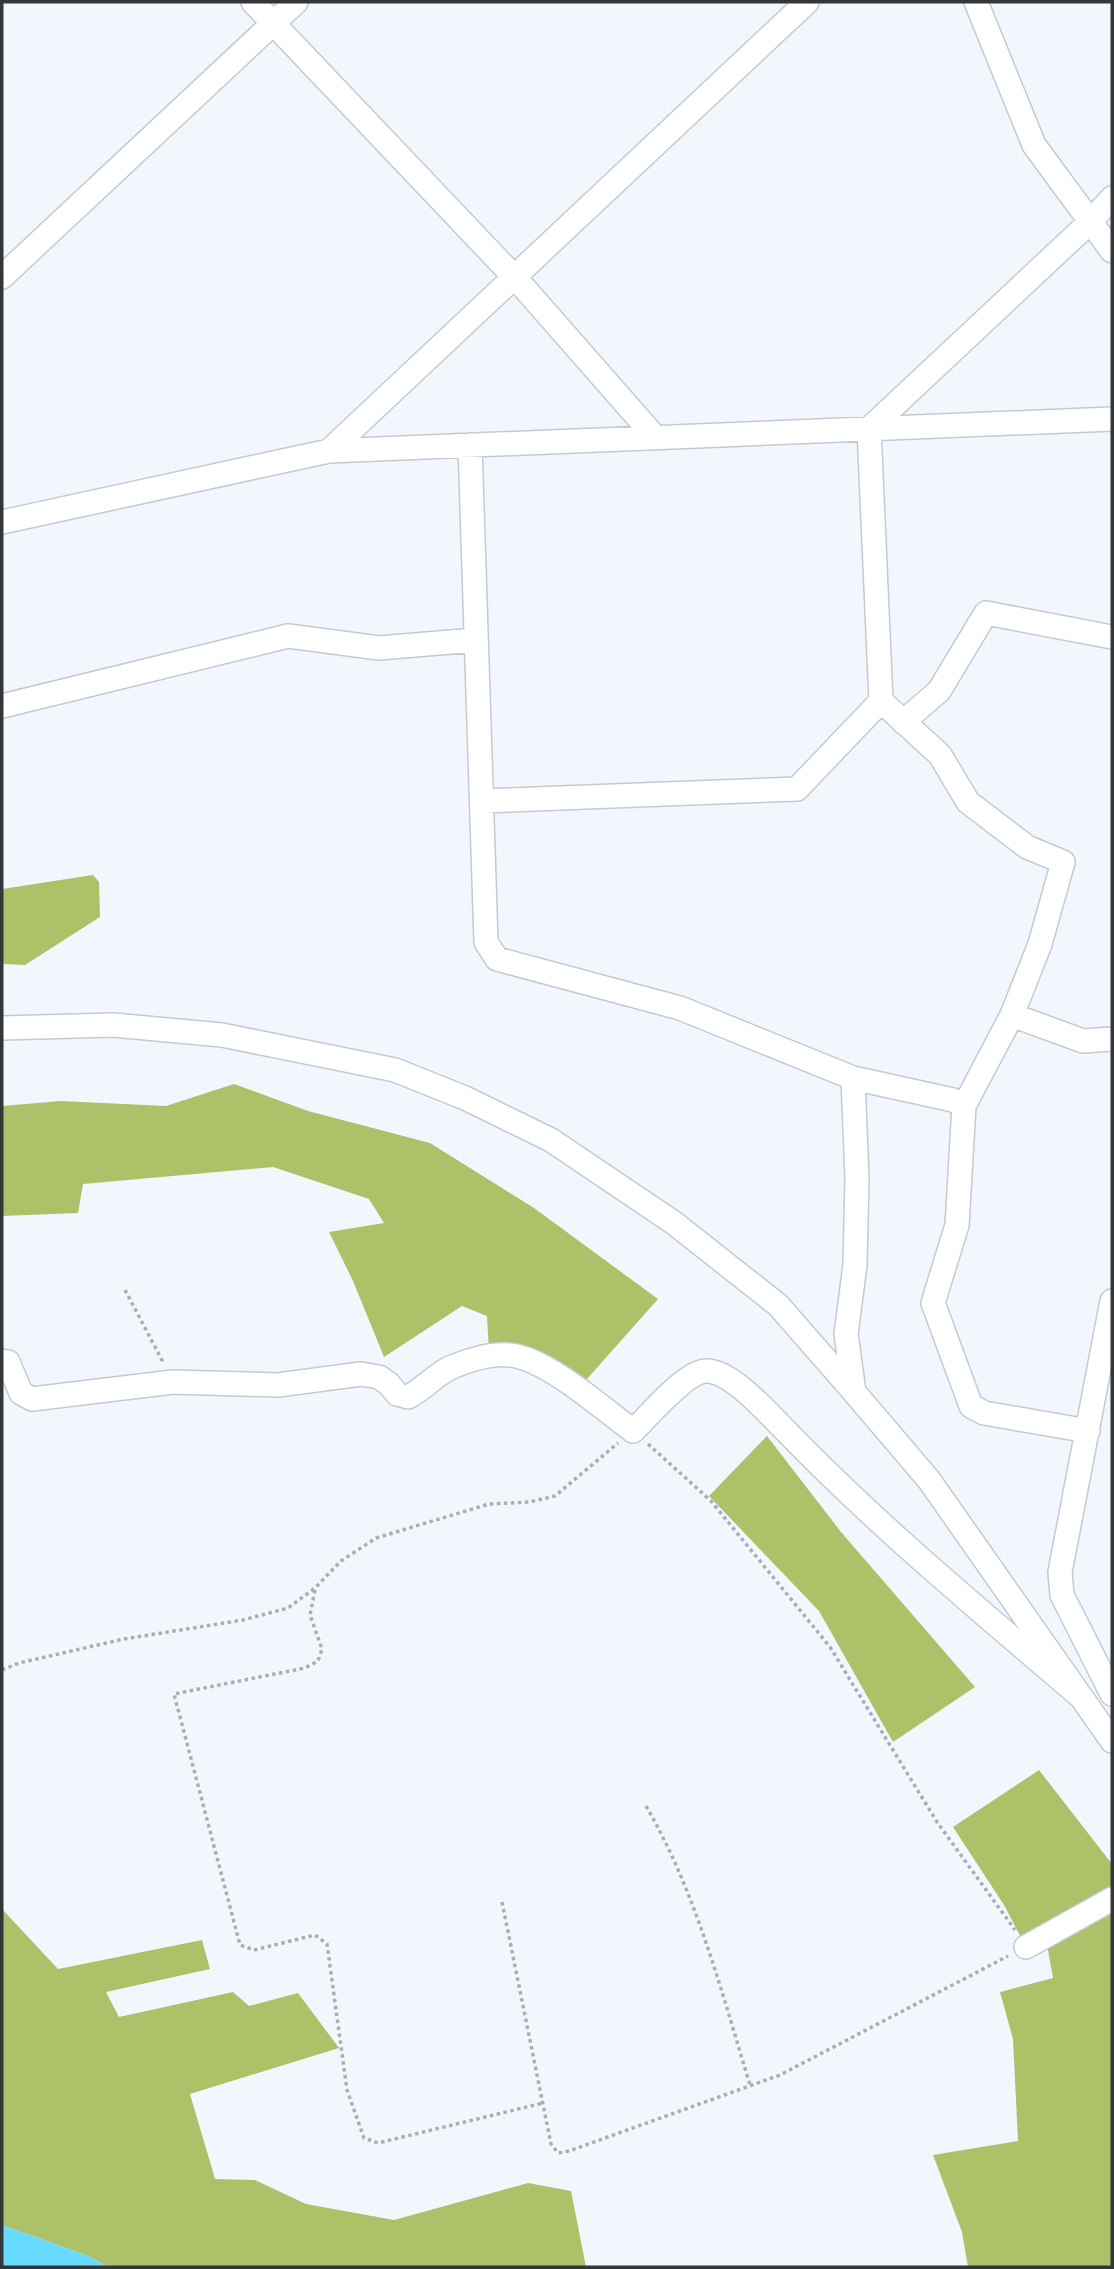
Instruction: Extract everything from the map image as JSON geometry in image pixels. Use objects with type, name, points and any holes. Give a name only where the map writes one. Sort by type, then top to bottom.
[{"type":"street","points":[[253,2],[514,276],[655,437]]},
{"type":"street","points":[[2,278],[296,2]]},
{"type":"street","points":[[329,451],[807,2]]},
{"type":"street","points":[[976,2],[1034,145],[1112,251]]},
{"type":"street","points":[[1088,1431],[984,1413],[971,1406],[933,1303],[957,1225],[964,1106],[1012,1015],[1040,944],[1063,862],[1027,847],[968,802],[940,755],[881,701],[869,429],[1090,222],[1112,198]]},
{"type":"street","points":[[2,522],[329,451],[1112,419]]},
{"type":"street","points":[[470,445],[486,942],[497,959],[680,1007],[853,1078],[953,1100],[964,1106]]},
{"type":"street","points":[[903,722],[939,691],[986,613],[1112,637]]},
{"type":"street","points":[[2,706],[288,636],[379,648],[475,640]]},
{"type":"street","points":[[482,801],[797,789],[881,701]]},
{"type":"street","points":[[1012,1015],[1083,1041],[1112,1039]]},
{"type":"street","points":[[2,1028],[113,1025],[222,1035],[395,1070],[465,1098],[551,1140],[674,1223],[778,1305],[929,1480],[1112,1741]]},
{"type":"street","points":[[853,1078],[857,1178],[855,1252],[846,1334],[854,1392]]},
{"type":"street","points":[[1112,1301],[1109,1336],[1060,1572],[1062,1595],[1112,1695]]},
{"type":"street","points":[[2,1361],[8,1362],[21,1393],[32,1399],[173,1382],[278,1385],[361,1374],[379,1377],[397,1394],[408,1397],[422,1390],[449,1368],[479,1358],[509,1354],[535,1361],[633,1431],[688,1378],[705,1371],[725,1377],[756,1401],[806,1452],[946,1580],[1081,1698]]},
{"type":"street","points":[[1026,1947],[1112,1899]]},
{"type":"path","points":[[125,1290],[173,1382]]},
{"type":"path","points":[[2,1670],[19,1663],[124,1639],[243,1620],[288,1608],[315,1588],[341,1561],[376,1538],[489,1504],[528,1502],[555,1496],[633,1431],[711,1501],[830,1647],[937,1822],[1026,1947],[780,2075],[569,2151],[558,2152],[551,2144],[502,1902]]},
{"type":"path","points":[[315,1588],[310,1615],[322,1649],[318,1661],[305,1668],[174,1694],[240,1945],[254,1950],[315,1935],[327,1944],[347,2090],[363,2138],[377,2143],[542,2103]]},
{"type":"path","points":[[646,1806],[668,1844],[687,1890],[750,2085]]},
{"type":"green space","points":[[93,875],[99,882],[100,917],[25,965],[2,964],[2,889]]},
{"type":"green space","points":[[234,1084],[308,1111],[430,1143],[534,1208],[658,1299],[579,1388],[489,1352],[487,1316],[462,1306],[384,1357],[353,1281],[329,1232],[384,1223],[369,1199],[273,1167],[83,1184],[78,1213],[2,1216],[2,1106],[61,1101],[166,1106]]},
{"type":"green space","points":[[767,1436],[841,1532],[975,1687],[893,1742],[819,1611],[709,1496]]},
{"type":"green space","points":[[1039,1770],[1112,1864],[1112,2267],[968,2267],[962,2232],[933,2155],[1018,2141],[1013,2039],[1000,1992],[1053,1978],[1046,1939],[1026,1947],[1004,1905],[953,1827]]},
{"type":"green space","points":[[2,1909],[58,1969],[202,1940],[210,1969],[106,1992],[119,2017],[233,1992],[249,2006],[298,1993],[339,2048],[190,2094],[215,2179],[255,2180],[306,2204],[394,2220],[528,2183],[571,2191],[586,2267],[108,2267],[88,2256],[2,2225]]},
{"type":"water","points":[[2,2225],[88,2256],[108,2267],[2,2267]]}]
